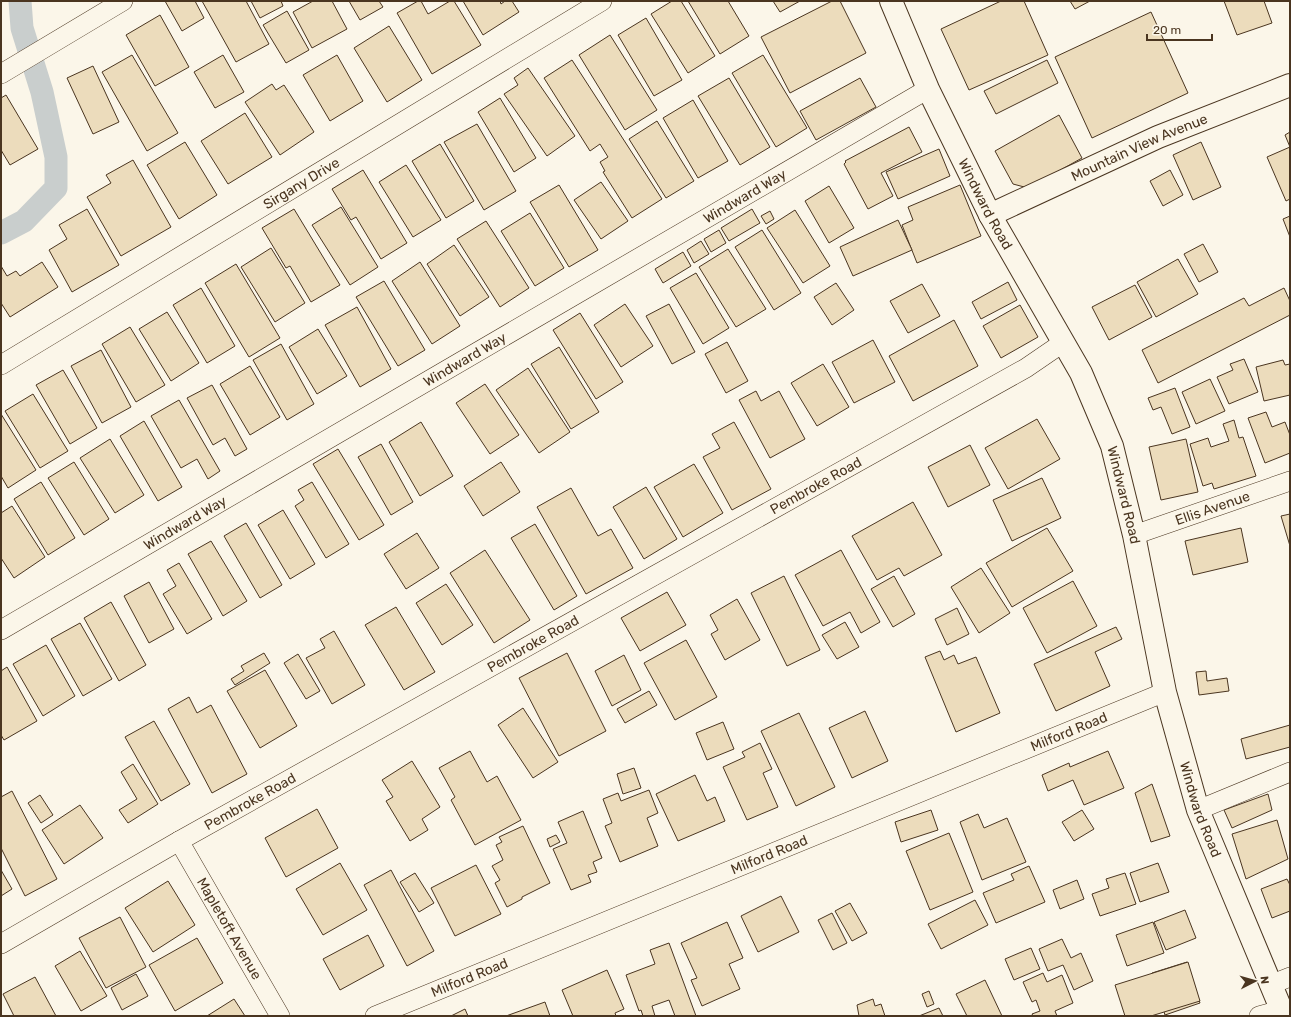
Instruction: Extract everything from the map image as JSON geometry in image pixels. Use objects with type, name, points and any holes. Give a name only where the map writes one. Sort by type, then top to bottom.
[{"type":"main road","name":"Windward Road","points":[[891,1],[928,89],[990,215],[1081,373],[1112,446],[1134,535],[1164,692],[1198,810],[1283,1013]]},
{"type":"main road","name":"Mountain View Avenue","points":[[990,215],[1158,137],[1290,85]]},
{"type":"street","points":[[1,74],[123,1]]},
{"type":"street","name":"Sirgany Drive","points":[[1,365],[602,1]]},
{"type":"street","name":"Windward Way","points":[[2,628],[928,89]]},
{"type":"street","name":"Pembroke Road","points":[[1,944],[179,841],[1019,372],[1064,342]]},
{"type":"street","name":"Ellis Avenue","points":[[1134,535],[1290,481]]},
{"type":"street","name":"Milford Road","points":[[375,1016],[1164,692]]},
{"type":"street","points":[[1198,810],[1290,772]]},
{"type":"street","name":"Mapletoft Avenue","points":[[179,841],[280,1016]]},
{"type":"street","points":[[1270,985],[1290,976]]},
{"type":"street","points":[[1259,1016],[1283,1013]]},
{"type":"building","points":[[165,1],[195,1],[204,18],[182,31]]},
{"type":"building","points":[[202,1],[246,1],[269,44],[236,62]]},
{"type":"building","points":[[251,1],[281,1],[283,6],[260,18]]},
{"type":"building","points":[[313,1],[332,1],[347,29],[312,48],[293,12]]},
{"type":"building","points":[[349,1],[379,1],[383,7],[360,20]]},
{"type":"building","points":[[418,1],[421,1],[428,14],[450,1],[454,1],[481,45],[432,74],[397,13]]},
{"type":"building","points":[[463,1],[500,1],[501,4],[505,1],[512,1],[519,12],[483,35]]},
{"type":"building","points":[[672,1],[681,1],[715,56],[688,73],[651,14]]},
{"type":"building","points":[[688,1],[728,1],[749,36],[720,54]]},
{"type":"building","points":[[773,1],[800,1],[780,12]]},
{"type":"building","points":[[832,1],[840,1],[866,53],[790,93],[761,37]]},
{"type":"building","points":[[1001,1],[1024,1],[1048,55],[969,90],[941,29]]},
{"type":"building","points":[[1070,1],[1090,1],[1075,9]]},
{"type":"building","points":[[1224,1],[1264,1],[1272,23],[1237,35]]},
{"type":"building","points":[[287,11],[309,50],[286,63],[263,25]]},
{"type":"building","points":[[1151,12],[1188,93],[1092,138],[1055,57]]},
{"type":"building","points":[[160,15],[189,67],[155,86],[126,35]]},
{"type":"building","points":[[646,18],[682,80],[654,96],[618,35]]},
{"type":"building","points":[[389,26],[422,80],[387,102],[354,48]]},
{"type":"building","points":[[610,35],[657,110],[625,130],[579,55]]},
{"type":"building","points":[[132,55],[178,133],[147,151],[102,72]]},
{"type":"building","points":[[223,55],[244,92],[215,108],[194,72]]},
{"type":"building","points":[[337,55],[363,101],[330,121],[303,75]]},
{"type":"building","points":[[763,55],[807,128],[776,147],[732,73]]},
{"type":"building","points":[[572,60],[662,199],[632,218],[603,172],[605,171],[600,162],[608,157],[600,144],[590,151],[544,78]]},
{"type":"building","points":[[1047,60],[1058,83],[996,114],[984,91]]},
{"type":"building","points":[[93,66],[119,122],[93,134],[67,78]]},
{"type":"building","points":[[528,68],[575,136],[547,156],[504,94],[518,85],[514,78]]},
{"type":"building","points":[[729,78],[770,147],[740,165],[698,96]]},
{"type":"building","points":[[860,78],[876,107],[816,140],[800,111]]},
{"type":"building","points":[[272,84],[276,90],[284,85],[314,132],[280,155],[245,102]]},
{"type":"building","points":[[6,95],[38,149],[10,165],[1,150],[1,98]]},
{"type":"building","points":[[500,98],[536,158],[514,172],[478,112]]},
{"type":"building","points":[[693,100],[728,161],[698,178],[663,118]]},
{"type":"building","points":[[245,113],[272,157],[228,184],[201,141]]},
{"type":"building","points":[[1059,115],[1082,158],[1028,188],[1013,184],[995,151]]},
{"type":"building","points":[[657,121],[694,181],[666,198],[629,139]]},
{"type":"building","points":[[477,124],[516,191],[484,210],[444,142]]},
{"type":"building","points":[[909,127],[922,152],[881,173],[893,196],[868,209],[844,164],[846,162],[845,161]]},
{"type":"building","points":[[1290,132],[1290,147],[1285,135]]},
{"type":"building","points":[[185,142],[217,195],[179,219],[147,165]]},
{"type":"building","points":[[1201,142],[1221,187],[1193,200],[1173,155]]},
{"type":"building","points":[[440,144],[474,201],[446,218],[412,161]]},
{"type":"building","points":[[1290,147],[1290,199],[1286,201],[1267,157]]},
{"type":"building","points":[[939,149],[950,176],[898,199],[886,172]]},
{"type":"building","points":[[133,160],[171,227],[121,256],[87,197],[111,183],[106,175]]},
{"type":"building","points":[[406,165],[441,220],[413,237],[379,182]]},
{"type":"building","points":[[363,170],[407,243],[381,259],[356,217],[351,220],[332,189]]},
{"type":"building","points":[[1170,170],[1183,195],[1163,206],[1150,181]]},
{"type":"building","points":[[601,182],[628,221],[601,239],[574,200]]},
{"type":"building","points":[[559,185],[598,250],[569,267],[530,202]]},
{"type":"building","points":[[960,185],[981,236],[917,263],[902,225],[913,220],[908,207]]},
{"type":"building","points":[[829,186],[854,228],[829,243],[805,201]]},
{"type":"building","points":[[341,207],[378,267],[350,285],[312,225]]},
{"type":"building","points":[[87,209],[119,265],[72,292],[49,250],[67,239],[59,225]]},
{"type":"building","points":[[294,209],[340,285],[311,302],[290,266],[286,268],[262,228]]},
{"type":"building","points":[[752,209],[760,223],[729,241],[721,228]]},
{"type":"building","points":[[795,210],[830,266],[803,283],[767,228]]},
{"type":"building","points":[[770,211],[774,219],[766,224],[761,216]]},
{"type":"building","points":[[530,213],[564,268],[535,286],[501,231]]},
{"type":"building","points":[[1290,216],[1290,237],[1283,219]]},
{"type":"building","points":[[898,220],[912,250],[853,276],[840,247]]},
{"type":"building","points":[[486,221],[529,288],[500,307],[457,239]]},
{"type":"building","points":[[719,230],[726,243],[711,252],[704,239]]},
{"type":"building","points":[[762,230],[801,293],[774,310],[735,247]]},
{"type":"building","points":[[701,241],[709,254],[694,263],[687,250]]},
{"type":"building","points":[[1203,244],[1218,272],[1199,282],[1184,254]]},
{"type":"building","points":[[454,245],[489,297],[460,316],[427,264]]},
{"type":"building","points":[[271,248],[305,303],[275,322],[241,267]]},
{"type":"building","points":[[728,249],[766,309],[736,327],[699,267]]},
{"type":"building","points":[[683,252],[691,266],[663,283],[655,269]]},
{"type":"building","points":[[1178,259],[1198,294],[1156,317],[1137,282]]},
{"type":"building","points":[[42,262],[58,287],[10,317],[1,303],[1,266],[7,276],[16,271],[20,276]]},
{"type":"building","points":[[420,262],[460,326],[432,344],[392,281]]},
{"type":"building","points":[[236,264],[280,338],[249,357],[205,283]]},
{"type":"building","points":[[696,273],[729,328],[703,344],[670,288]]},
{"type":"building","points":[[384,281],[425,350],[398,366],[356,297]]},
{"type":"building","points":[[1008,282],[1017,300],[981,319],[972,302]]},
{"type":"building","points":[[836,283],[854,310],[832,325],[814,297]]},
{"type":"building","points":[[922,284],[940,316],[908,333],[890,301]]},
{"type":"building","points":[[1135,285],[1152,317],[1109,340],[1092,307]]},
{"type":"building","points":[[201,288],[235,346],[207,363],[173,305]]},
{"type":"building","points":[[1284,288],[1290,301],[1290,315],[1158,383],[1142,350],[1244,298],[1249,306]]},
{"type":"building","points":[[625,304],[653,346],[621,367],[594,325]]},
{"type":"building","points":[[669,304],[695,352],[672,364],[646,316]]},
{"type":"building","points":[[1020,305],[1038,337],[1001,358],[983,326]]},
{"type":"building","points":[[357,307],[391,369],[360,387],[325,325]]},
{"type":"building","points":[[167,312],[199,363],[171,381],[139,329]]},
{"type":"building","points":[[580,313],[623,382],[596,399],[553,330]]},
{"type":"building","points":[[954,320],[978,366],[913,401],[889,356]]},
{"type":"building","points":[[130,327],[165,385],[136,402],[102,344]]},
{"type":"building","points":[[318,329],[347,376],[317,394],[289,347]]},
{"type":"building","points":[[873,340],[895,382],[854,403],[832,362]]},
{"type":"building","points":[[727,342],[748,381],[726,393],[705,354]]},
{"type":"building","points":[[281,344],[314,404],[287,420],[253,360]]},
{"type":"building","points":[[559,347],[599,412],[571,429],[531,364]]},
{"type":"building","points":[[101,350],[131,407],[102,423],[71,366]]},
{"type":"building","points":[[1244,359],[1258,392],[1229,404],[1217,377],[1233,370],[1230,364]]},
{"type":"building","points":[[1283,360],[1285,365],[1290,364],[1290,395],[1264,401],[1256,367]]},
{"type":"building","points":[[823,364],[849,407],[817,426],[791,383]]},
{"type":"building","points":[[250,366],[280,417],[250,435],[220,384]]},
{"type":"building","points":[[528,368],[570,432],[539,453],[496,390]]},
{"type":"building","points":[[63,370],[97,428],[70,444],[36,385]]},
{"type":"building","points":[[1210,379],[1225,411],[1196,424],[1182,392]]},
{"type":"building","points":[[485,384],[519,435],[490,454],[456,403]]},
{"type":"building","points":[[212,385],[247,449],[235,456],[225,438],[213,445],[187,398]]},
{"type":"building","points":[[1175,388],[1190,427],[1172,434],[1161,407],[1153,410],[1148,398]]},
{"type":"building","points":[[756,391],[761,401],[779,391],[805,439],[770,458],[739,400]]},
{"type":"building","points":[[33,394],[68,451],[40,468],[5,411]]},
{"type":"building","points":[[179,400],[220,471],[208,479],[197,459],[181,468],[151,416]]},
{"type":"building","points":[[1266,412],[1272,427],[1285,422],[1290,435],[1290,453],[1265,463],[1248,418]]},
{"type":"building","points":[[1,414],[36,470],[8,488],[1,476]]},
{"type":"building","points":[[1037,419],[1060,459],[1008,489],[985,448]]},
{"type":"building","points":[[1234,420],[1239,438],[1243,437],[1256,476],[1214,489],[1212,483],[1203,486],[1190,444],[1208,438],[1211,447],[1229,441],[1223,424]]},
{"type":"building","points":[[144,421],[182,487],[158,501],[120,436]]},
{"type":"building","points":[[421,422],[453,476],[420,496],[389,442]]},
{"type":"building","points":[[734,422],[771,489],[732,510],[703,457],[720,448],[712,434]]},
{"type":"building","points":[[110,439],[144,495],[115,513],[80,458]]},
{"type":"building","points":[[1186,439],[1198,492],[1161,500],[1149,447]]},
{"type":"building","points":[[381,444],[413,502],[391,515],[358,457]]},
{"type":"building","points":[[970,445],[990,485],[948,507],[928,467]]},
{"type":"building","points":[[338,449],[384,525],[359,540],[313,464]]},
{"type":"building","points":[[74,462],[109,519],[84,535],[48,478]]},
{"type":"building","points":[[501,462],[520,492],[483,516],[464,486]]},
{"type":"building","points":[[694,464],[723,513],[683,537],[654,487]]},
{"type":"building","points":[[1042,478],[1061,518],[1012,541],[993,500]]},
{"type":"building","points":[[41,482],[75,538],[48,555],[14,499]]},
{"type":"building","points":[[312,482],[349,544],[326,558],[295,506],[304,500],[298,490]]},
{"type":"building","points":[[646,487],[677,539],[644,559],[613,507]]},
{"type":"building","points":[[571,488],[598,536],[611,529],[633,568],[586,594],[537,507]]},
{"type":"building","points":[[913,502],[942,555],[904,576],[899,568],[877,580],[852,536]]},
{"type":"building","points":[[12,506],[45,557],[14,578],[1,558],[1,513]]},
{"type":"building","points":[[283,510],[315,564],[290,579],[258,525]]},
{"type":"building","points":[[1290,514],[1290,546],[1281,516]]},
{"type":"building","points":[[246,523],[282,585],[260,598],[224,536]]},
{"type":"building","points":[[535,524],[577,596],[554,610],[511,538]]},
{"type":"building","points":[[1047,528],[1073,571],[1012,607],[986,563]]},
{"type":"building","points":[[1241,528],[1248,562],[1193,575],[1185,541]]},
{"type":"building","points":[[417,533],[439,568],[406,589],[384,554]]},
{"type":"building","points":[[211,541],[247,601],[223,616],[188,554]]},
{"type":"building","points":[[485,550],[530,620],[494,643],[450,573]]},
{"type":"building","points":[[841,550],[880,622],[861,633],[850,612],[823,626],[795,575]]},
{"type":"building","points":[[179,563],[212,619],[187,634],[163,594],[176,586],[167,570]]},
{"type":"building","points":[[981,568],[1010,613],[979,633],[951,587]]},
{"type":"building","points":[[784,576],[820,650],[787,666],[751,593]]},
{"type":"building","points":[[894,576],[915,614],[893,627],[871,589]]},
{"type":"building","points":[[1073,581],[1097,626],[1047,653],[1023,608]]},
{"type":"building","points":[[149,582],[174,629],[149,643],[124,596]]},
{"type":"building","points":[[446,584],[473,625],[442,645],[416,603]]},
{"type":"building","points":[[667,592],[686,625],[640,651],[621,618]]},
{"type":"building","points":[[737,599],[760,640],[725,660],[711,634],[718,630],[710,615]]},
{"type":"building","points":[[111,602],[146,665],[119,681],[84,618]]},
{"type":"building","points":[[396,607],[435,672],[404,690],[365,625]]},
{"type":"building","points":[[957,608],[969,634],[947,645],[935,619]]},
{"type":"building","points":[[845,622],[859,647],[837,659],[822,635]]},
{"type":"building","points":[[80,623],[112,679],[83,696],[51,639]]},
{"type":"building","points":[[1116,627],[1122,639],[1095,652],[1110,686],[1056,711],[1034,664]]},
{"type":"building","points":[[334,631],[365,685],[332,704],[306,658],[325,648],[320,639]]},
{"type":"building","points":[[686,640],[717,697],[675,720],[644,663]]},
{"type":"building","points":[[46,645],[75,696],[43,716],[13,664]]},
{"type":"building","points":[[940,651],[944,660],[954,655],[958,664],[976,657],[1000,713],[956,732],[925,657]]},
{"type":"building","points":[[264,653],[270,663],[235,685],[231,679],[244,671],[241,666]]},
{"type":"building","points":[[567,653],[606,731],[559,756],[519,678]]},
{"type":"building","points":[[298,654],[320,691],[306,699],[284,663]]},
{"type":"building","points":[[624,655],[641,690],[612,706],[595,671]]},
{"type":"building","points":[[7,667],[37,721],[4,740],[1,735],[1,671]]},
{"type":"building","points":[[265,670],[297,726],[260,748],[227,691]]},
{"type":"building","points":[[1206,671],[1207,681],[1227,678],[1229,691],[1199,695],[1196,672]]},
{"type":"building","points":[[649,691],[657,705],[625,723],[617,709]]},
{"type":"building","points":[[189,697],[197,713],[211,705],[247,774],[212,793],[168,709]]},
{"type":"building","points":[[523,708],[558,762],[533,778],[498,725]]},
{"type":"building","points":[[865,711],[888,761],[852,778],[829,728]]},
{"type":"building","points":[[799,713],[835,787],[796,806],[761,731]]},
{"type":"building","points":[[154,721],[190,784],[161,801],[125,737]]},
{"type":"building","points":[[723,722],[734,749],[707,760],[696,733]]},
{"type":"building","points":[[1290,725],[1290,747],[1246,759],[1241,739]]},
{"type":"building","points":[[760,743],[772,769],[763,773],[778,807],[747,820],[723,767],[745,757],[742,752]]},
{"type":"building","points":[[470,751],[487,782],[497,776],[521,820],[475,845],[451,800],[455,797],[439,768]]},
{"type":"building","points":[[1108,751],[1124,788],[1084,805],[1073,780],[1048,791],[1042,775],[1069,763],[1070,767]]},
{"type":"building","points":[[412,761],[440,807],[422,819],[428,830],[410,841],[386,801],[393,797],[382,780]]},
{"type":"building","points":[[133,764],[158,804],[128,823],[119,810],[137,799],[121,772]]},
{"type":"building","points":[[634,768],[641,788],[623,794],[617,774]]},
{"type":"building","points":[[695,775],[707,801],[715,797],[725,821],[678,841],[656,794]]},
{"type":"building","points":[[1152,784],[1170,836],[1151,842],[1135,793]]},
{"type":"building","points":[[649,790],[658,813],[647,818],[658,846],[620,862],[605,826],[612,823],[603,799],[618,793],[621,801]]},
{"type":"building","points":[[12,791],[57,879],[25,896],[1,848],[1,797]]},
{"type":"building","points":[[1268,794],[1272,810],[1232,828],[1224,810]]},
{"type":"building","points":[[40,795],[53,815],[41,823],[28,803]]},
{"type":"building","points":[[80,805],[103,838],[64,864],[42,830]]},
{"type":"building","points":[[317,809],[338,848],[286,877],[265,838]]},
{"type":"building","points":[[931,810],[938,830],[901,842],[895,822]]},
{"type":"building","points":[[1082,810],[1094,829],[1074,841],[1062,822]]},
{"type":"building","points":[[583,811],[602,858],[593,862],[597,872],[588,875],[591,882],[571,890],[553,849],[567,843],[558,822]]},
{"type":"building","points":[[978,814],[984,828],[1007,818],[1026,862],[982,880],[960,822]]},
{"type":"building","points":[[1277,820],[1288,859],[1246,879],[1232,834]]},
{"type":"building","points":[[523,826],[550,883],[522,897],[522,899],[507,907],[495,883],[500,880],[492,866],[503,860],[496,845],[502,842],[499,837]]},
{"type":"building","points":[[949,833],[973,892],[930,910],[906,851]]},
{"type":"building","points":[[556,835],[560,842],[550,847],[547,839]]},
{"type":"building","points":[[340,863],[367,910],[323,935],[296,889]]},
{"type":"building","points":[[1158,863],[1169,892],[1140,902],[1130,873]]},
{"type":"building","points":[[476,865],[501,914],[455,936],[431,888]]},
{"type":"building","points":[[1029,866],[1045,902],[996,923],[983,893],[1014,880],[1011,874]]},
{"type":"building","points":[[1,870],[12,889],[1,896]]},
{"type":"building","points":[[391,870],[434,951],[407,966],[364,885]]},
{"type":"building","points":[[415,873],[434,903],[419,912],[400,882]]},
{"type":"building","points":[[1125,873],[1136,904],[1100,916],[1092,894],[1109,888],[1106,879]]},
{"type":"building","points":[[1287,879],[1290,885],[1290,911],[1272,918],[1261,889]]},
{"type":"building","points":[[1077,880],[1084,899],[1060,909],[1053,890]]},
{"type":"building","points":[[168,881],[195,925],[153,952],[125,908]]},
{"type":"building","points":[[781,896],[799,932],[758,952],[741,916]]},
{"type":"building","points":[[975,900],[988,925],[941,949],[928,924]]},
{"type":"building","points":[[850,903],[867,933],[852,941],[835,911]]},
{"type":"building","points":[[1185,910],[1196,938],[1166,950],[1154,922]]},
{"type":"building","points":[[832,913],[847,943],[833,950],[818,920]]},
{"type":"building","points":[[120,917],[146,967],[106,988],[79,938]]},
{"type":"building","points":[[727,922],[743,958],[729,964],[740,989],[702,1006],[691,980],[697,978],[681,943]]},
{"type":"building","points":[[1153,922],[1164,953],[1127,966],[1116,935]]},
{"type":"building","points":[[368,935],[384,966],[340,990],[323,959]]},
{"type":"building","points":[[197,938],[223,983],[175,1011],[149,965]]},
{"type":"building","points":[[1062,939],[1071,958],[1081,953],[1093,981],[1074,990],[1063,965],[1048,971],[1039,949]]},
{"type":"building","points":[[669,943],[696,1016],[675,1016],[669,1000],[652,1006],[655,1016],[643,1016],[641,1010],[639,1011],[626,975],[655,964],[650,950]]},
{"type":"building","points":[[1031,948],[1040,969],[1014,980],[1005,959]]},
{"type":"building","points":[[80,951],[107,996],[81,1011],[55,966]]},
{"type":"building","points":[[1187,962],[1200,1003],[1165,1015],[1152,973]]},
{"type":"building","points":[[1188,962],[1200,1001],[1151,1016],[1125,1016],[1115,985]]},
{"type":"building","points":[[607,970],[624,1009],[615,1013],[616,1016],[573,1016],[562,990]]},
{"type":"building","points":[[1043,973],[1047,982],[1062,975],[1073,1003],[1055,1011],[1057,1016],[1033,1016],[1032,1014],[1040,1011],[1036,1000],[1032,1002],[1023,982]]},
{"type":"building","points":[[136,974],[148,996],[122,1010],[111,988]]},
{"type":"building","points":[[35,977],[56,1016],[14,1016],[3,994]]},
{"type":"building","points":[[985,980],[1002,1016],[967,1016],[956,994]]},
{"type":"building","points":[[929,991],[934,1004],[927,1007],[922,994]]},
{"type":"building","points":[[234,999],[245,1016],[207,1016]]},
{"type":"building","points":[[873,999],[875,1006],[881,1004],[885,1016],[859,1016],[857,1005]]},
{"type":"building","points":[[545,1002],[550,1016],[506,1016]]},
{"type":"building","points":[[939,1008],[943,1016],[919,1016]]},
{"type":"building","points":[[465,1009],[468,1016],[451,1016]]},
{"type":"waterway","points":[[1,233],[24,221],[56,188],[56,157],[42,92],[22,28],[20,1]]}]
